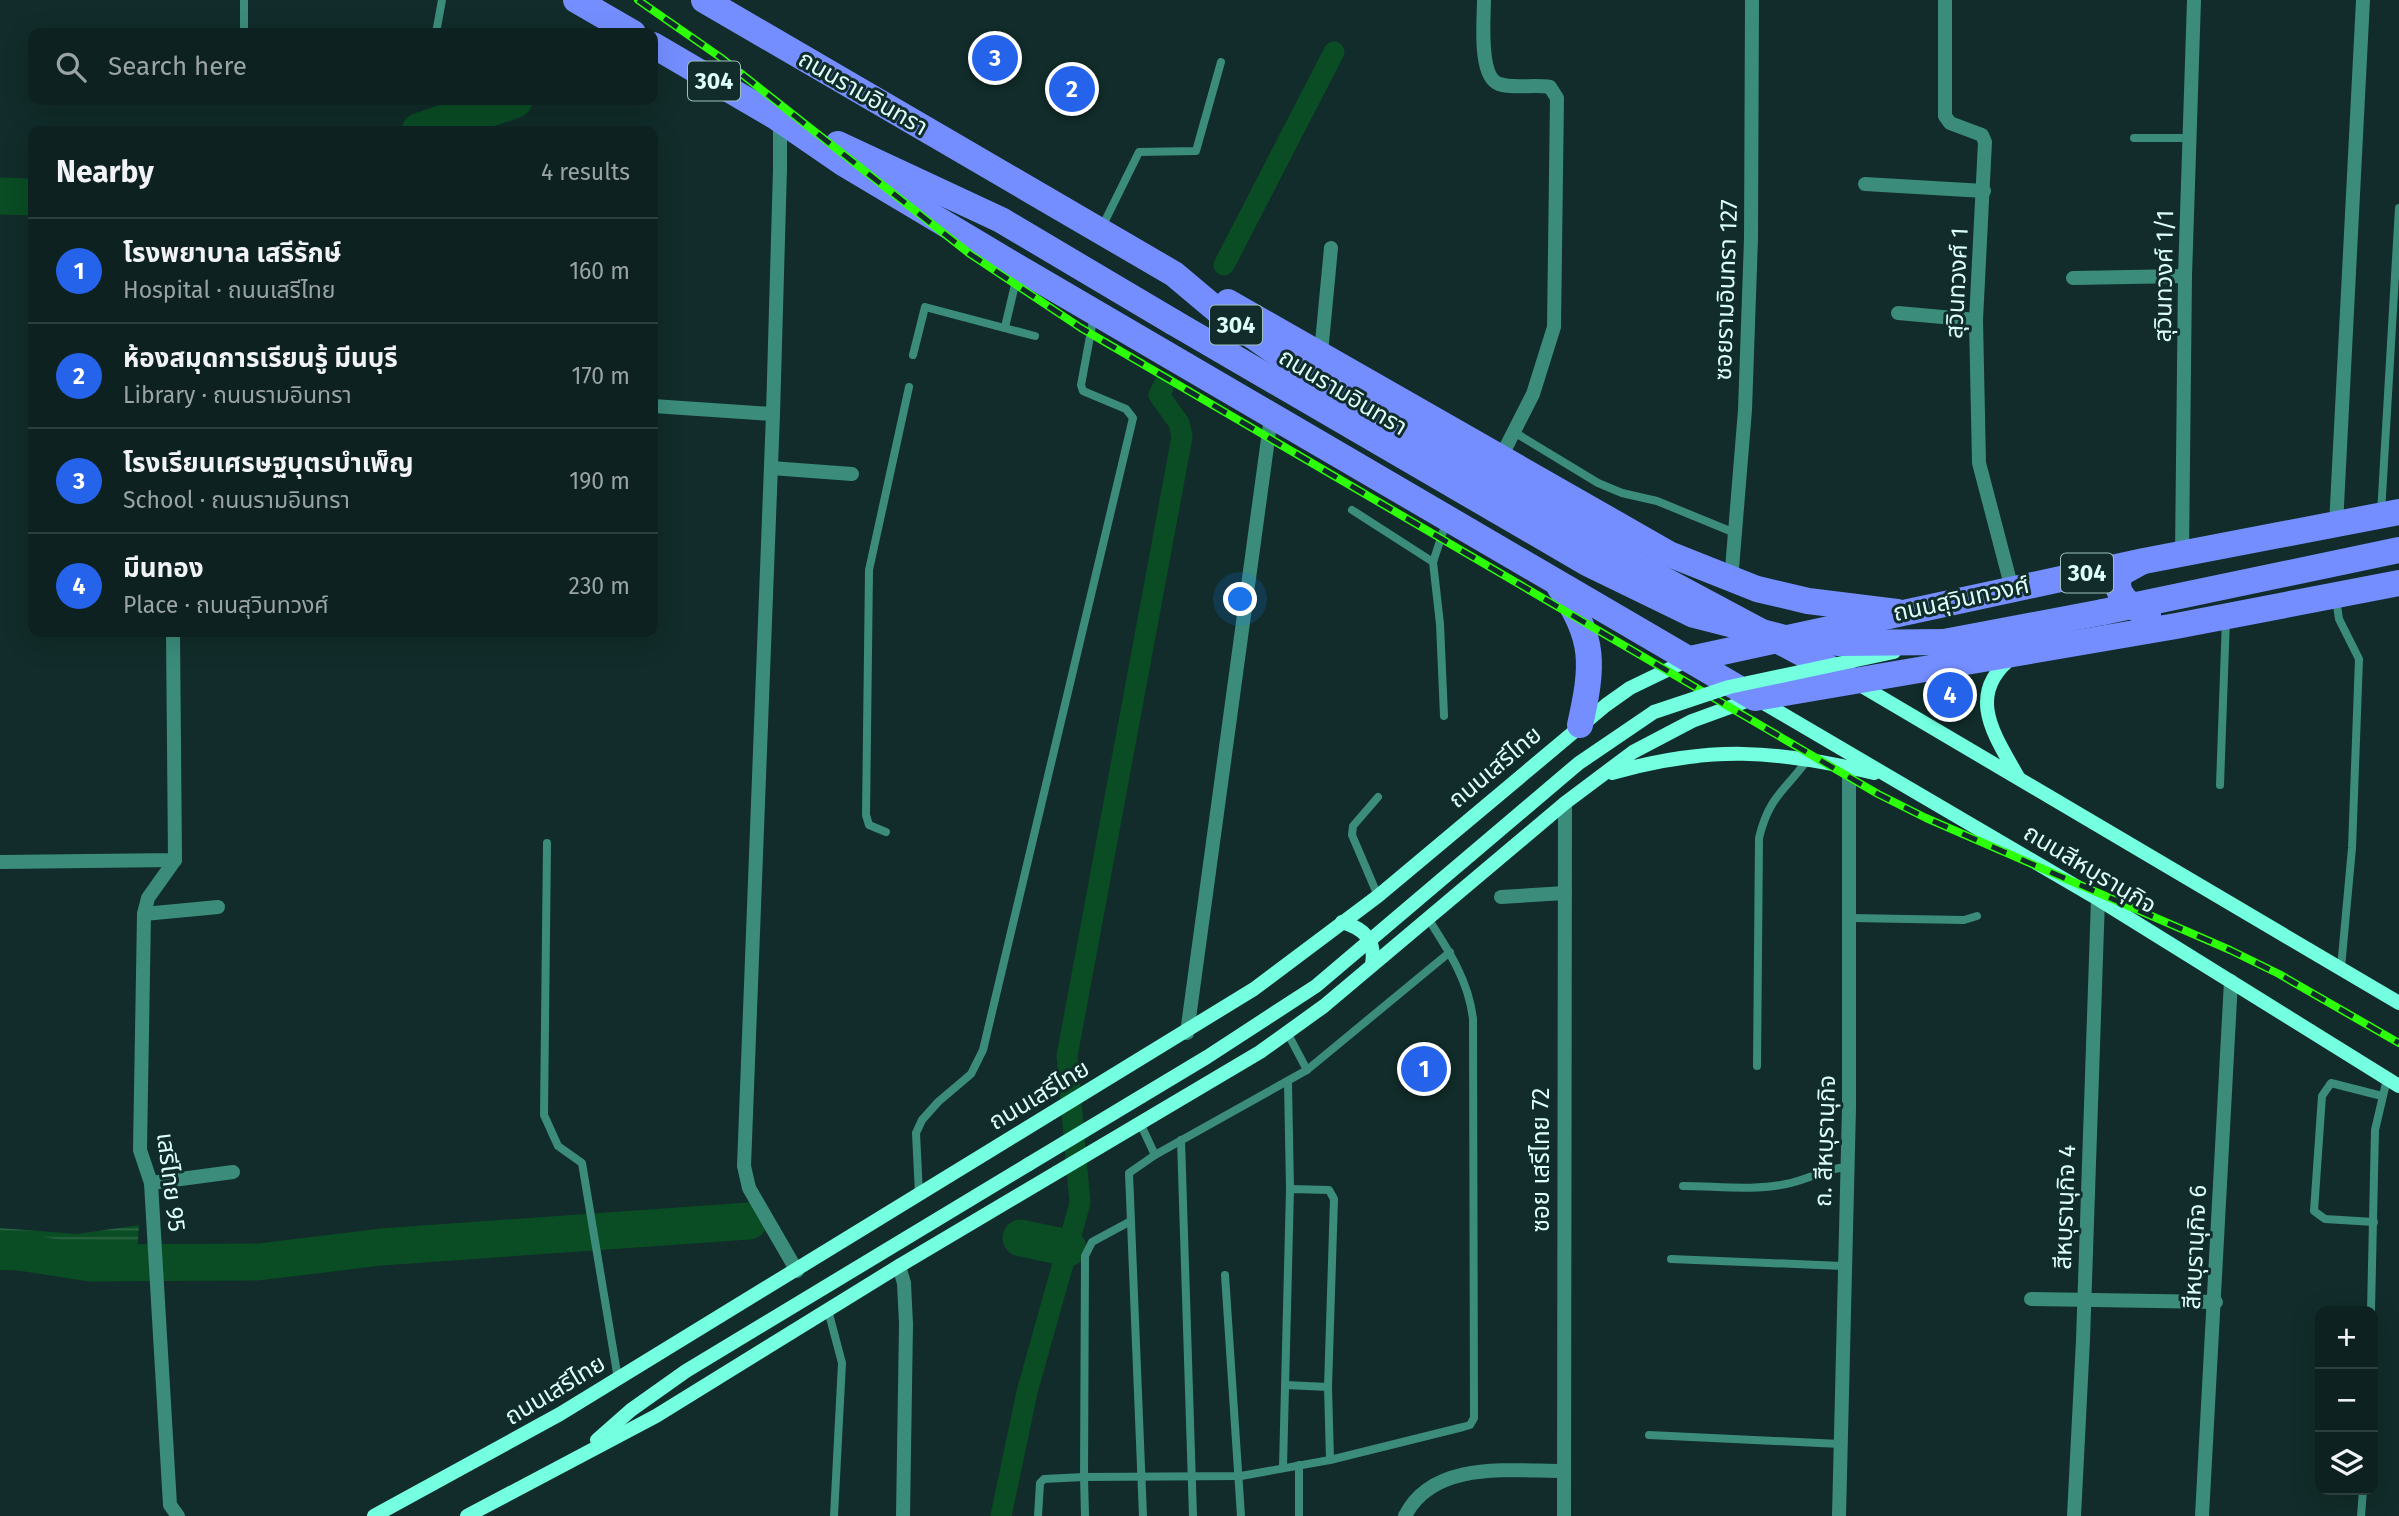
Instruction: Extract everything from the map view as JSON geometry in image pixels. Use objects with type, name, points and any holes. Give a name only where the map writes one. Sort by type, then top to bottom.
[{"type":"highway","points":[[576,0],[624,28]]},
{"type":"highway","name":"ถนนรามอินทรา","points":[[704,0],[1174,274],[1224,316],[1280,355],[1671,584],[1850,679]]},
{"type":"highway","name":"304","points":[[658,48],[776,117],[843,163],[1019,268],[1755,698]]},
{"type":"highway","points":[[776,117],[902,171],[990,214],[1587,564],[1693,615],[1785,638],[1839,643],[1944,642],[2399,550]]},
{"type":"highway","points":[[1174,274],[1321,353],[1669,554],[1731,581],[1808,601],[1897,612]]},
{"type":"highway","points":[[1402,494],[1429,443]]},
{"type":"highway","name":"ถนนสุวินทวงศ์","points":[[1690,659],[1897,612],[2390,514]]},
{"type":"highway","points":[[2144,561],[2121,573],[2117,581],[2122,596],[2146,614],[2176,626]]},
{"type":"highway","points":[[1755,698],[1850,679],[2176,626],[2399,583]]},
{"type":"highway","points":[[1557,584],[1576,611],[1589,646],[1589,685],[1580,725]]},
{"type":"highway","points":[[1945,603],[1924,615],[1921,629],[1925,638],[1940,649],[1976,659]]},
{"type":"main road","points":[[580,1454],[631,1410],[686,1371],[1297,999],[1381,934],[1579,764],[1654,712],[1729,687],[1944,642]]},
{"type":"main road","points":[[2019,778],[1992,730],[1987,702],[1992,679],[2001,667],[2021,651]]},
{"type":"main road","name":"ถนนเสรีไทย","points":[[374,1516],[489,1455],[618,1379],[1187,1033],[1254,989],[1378,896],[1580,725],[1630,688],[1690,659]]},
{"type":"main road","name":"ถนนสีหบุรานุกิจ","points":[[1850,679],[2399,1003]]},
{"type":"main road","points":[[467,1516],[486,1511],[580,1454],[656,1416],[899,1266],[1288,1034],[1429,920],[1565,803],[1600,777],[1662,735],[1755,698]]},
{"type":"main road","name":"ถนนสีหบุรานุกิจ","points":[[1755,698],[2098,899],[2393,1082]]},
{"type":"main road","points":[[1600,777],[1663,759],[1703,753],[1779,754],[1889,777]]},
{"type":"main road","points":[[1342,922],[1362,930],[1369,937],[1374,951],[1372,965]]},
{"type":"street","points":[[1484,0],[1485,67],[1491,78],[1502,85],[1550,87],[1557,98],[1554,327],[1533,394],[1501,457]]},
{"type":"street","name":"ซอยรามอินทรา 127","points":[[1731,581],[1745,410],[1751,239],[1752,0]]},
{"type":"street","name":"สุวินทวงศ์ 1","points":[[1945,0],[1945,116],[1950,123],[1982,135],[1984,191],[1976,320],[1979,463],[2012,589]]},
{"type":"street","name":"สุวินทวงศ์ 1/1","points":[[2182,554],[2185,276],[2194,0]]},
{"type":"street","points":[[2336,525],[2363,0]]},
{"type":"street","points":[[776,117],[780,130],[780,169],[774,414],[744,1166],[749,1188],[796,1271]]},
{"type":"street","points":[[1865,184],[1984,191]]},
{"type":"street","points":[[1321,353],[1331,248]]},
{"type":"street","points":[[2073,278],[2185,276]]},
{"type":"street","points":[[1898,313],[1976,320]]},
{"type":"street","points":[[658,406],[774,414]]},
{"type":"street","points":[[1187,1033],[1271,417]]},
{"type":"street","points":[[771,468],[852,474]]},
{"type":"street","points":[[0,862],[175,860],[173,637]]},
{"type":"street","name":"ถ. สีหบุรานุกิจ","points":[[1839,1516],[1843,1266],[1848,1167],[1851,918],[1849,767]]},
{"type":"street","name":"ซอย เสรีไทย 72","points":[[1564,1516],[1565,803]]},
{"type":"street","name":"เสรีไทย 95","points":[[175,860],[148,898],[144,914],[140,1150],[151,1183],[154,1209],[170,1505],[178,1516]]},
{"type":"street","points":[[1501,897],[1564,893]]},
{"type":"street","name":"สีหบุรานุกิจ 4","points":[[2074,1516],[2085,1297],[2098,899]]},
{"type":"street","points":[[144,914],[218,906]]},
{"type":"street","name":"สีหบุรานุกิจ 6","points":[[2202,1516],[2216,1302],[2231,981]]},
{"type":"street","points":[[151,1183],[233,1172]]},
{"type":"street","points":[[899,1266],[904,1283],[906,1324],[903,1516]]},
{"type":"street","points":[[2031,1299],[2085,1297],[2216,1302]]},
{"type":"street","points":[[1405,1516],[1412,1501],[1431,1486],[1464,1474],[1563,1471]]},
{"type":"lane","points":[[244,0],[244,28]]},
{"type":"lane","points":[[437,28],[442,0]]},
{"type":"lane","points":[[1100,232],[1139,152],[1196,151],[1221,62]]},
{"type":"lane","points":[[2133,138],[2191,138]]},
{"type":"lane","points":[[2390,514],[2399,208]]},
{"type":"lane","points":[[1005,327],[1019,268]]},
{"type":"lane","points":[[914,355],[925,307],[1035,336]]},
{"type":"lane","points":[[919,1195],[916,1133],[922,1120],[938,1102],[971,1073],[983,1050],[1133,418],[1126,409],[1083,391],[1081,385],[1095,313]]},
{"type":"lane","points":[[886,832],[869,825],[866,815],[870,570],[909,387]]},
{"type":"lane","points":[[1514,432],[1598,483],[1735,533]]},
{"type":"lane","points":[[1352,510],[1433,562]]},
{"type":"lane","points":[[1444,716],[1440,624],[1433,562],[1447,520]]},
{"type":"lane","points":[[2336,596],[2339,619],[2359,659],[2352,848],[2341,968]]},
{"type":"lane","points":[[2220,785],[2226,617]]},
{"type":"lane","points":[[1757,1066],[1759,838],[1765,812],[1808,759]]},
{"type":"lane","points":[[1378,797],[1353,826],[1352,835],[1353,845],[1378,896]]},
{"type":"lane","points":[[547,843],[544,1115],[558,1146],[582,1163],[591,1202],[618,1379]]},
{"type":"lane","points":[[1851,918],[1964,920],[1977,916]]},
{"type":"lane","points":[[1038,1516],[1040,1483],[1044,1479],[1241,1476],[1330,1460],[1470,1425],[1474,1418],[1473,1019],[1467,989],[1450,952],[1429,920]]},
{"type":"lane","points":[[1143,1516],[1129,1173],[1155,1155],[1307,1070],[1450,952]]},
{"type":"lane","points":[[1288,1034],[1307,1070]]},
{"type":"lane","points":[[2371,1306],[2375,1130],[2382,1096],[2393,1082]]},
{"type":"lane","points":[[1283,1467],[1290,1189],[1287,1083]]},
{"type":"lane","points":[[2374,1222],[2325,1219],[2314,1211],[2322,1096],[2327,1086],[2331,1083],[2382,1096]]},
{"type":"lane","points":[[1140,1123],[1155,1155]]},
{"type":"lane","points":[[1181,1140],[1193,1516]]},
{"type":"lane","points":[[1683,1186],[1771,1187],[1788,1184],[1831,1168],[1848,1167]]},
{"type":"lane","points":[[1290,1189],[1321,1187],[1329,1190],[1334,1199],[1328,1387],[1330,1460]]},
{"type":"lane","points":[[1085,1516],[1085,1256],[1092,1242],[1129,1222]]},
{"type":"lane","points":[[1671,1259],[1843,1266]]},
{"type":"lane","points":[[1225,1275],[1241,1476],[1241,1516]]},
{"type":"lane","points":[[828,1310],[842,1363],[834,1516]]},
{"type":"lane","points":[[1285,1385],[1328,1387]]},
{"type":"lane","points":[[1649,1435],[1840,1444]]},
{"type":"lane","points":[[1299,1516],[1300,1465]]},
{"type":"lane","points":[[2361,1516],[2363,1495]]},
{"type":"shaded area","points":[[139,1225],[136,1272],[0,1270],[0,1228],[77,1234]]},
{"type":"waterway","points":[[1224,265],[1334,52]]},
{"type":"waterway","points":[[435,126],[499,105]]},
{"type":"waterway","points":[[0,196],[28,197]]},
{"type":"waterway","points":[[1001,1516],[1027,1392],[1080,1203],[1067,1056],[1182,437],[1179,423],[1159,395],[1165,383]]},
{"type":"waterway","points":[[0,1249],[90,1263],[258,1262],[381,1247],[749,1221]]},
{"type":"waterway","points":[[1021,1238],[1068,1248]]},
{"type":"railway","points":[[638,0],[720,57],[970,254],[1081,328],[1878,794],[1926,818],[2230,950],[2279,974],[2399,1043]]},
{"type":"place","name":"โรงเรียนเศรษฐบุตรบำเพ็ญ","points":[[995,58]]},
{"type":"place","name":"ห้องสมุดการเรียนรู้ มีนบุรี","points":[[1072,89]]},
{"type":"place","name":"มีนทอง","points":[[1950,695]]},
{"type":"place","name":"โรงพยาบาล เสรีรักษ์","points":[[1424,1069]]}]
